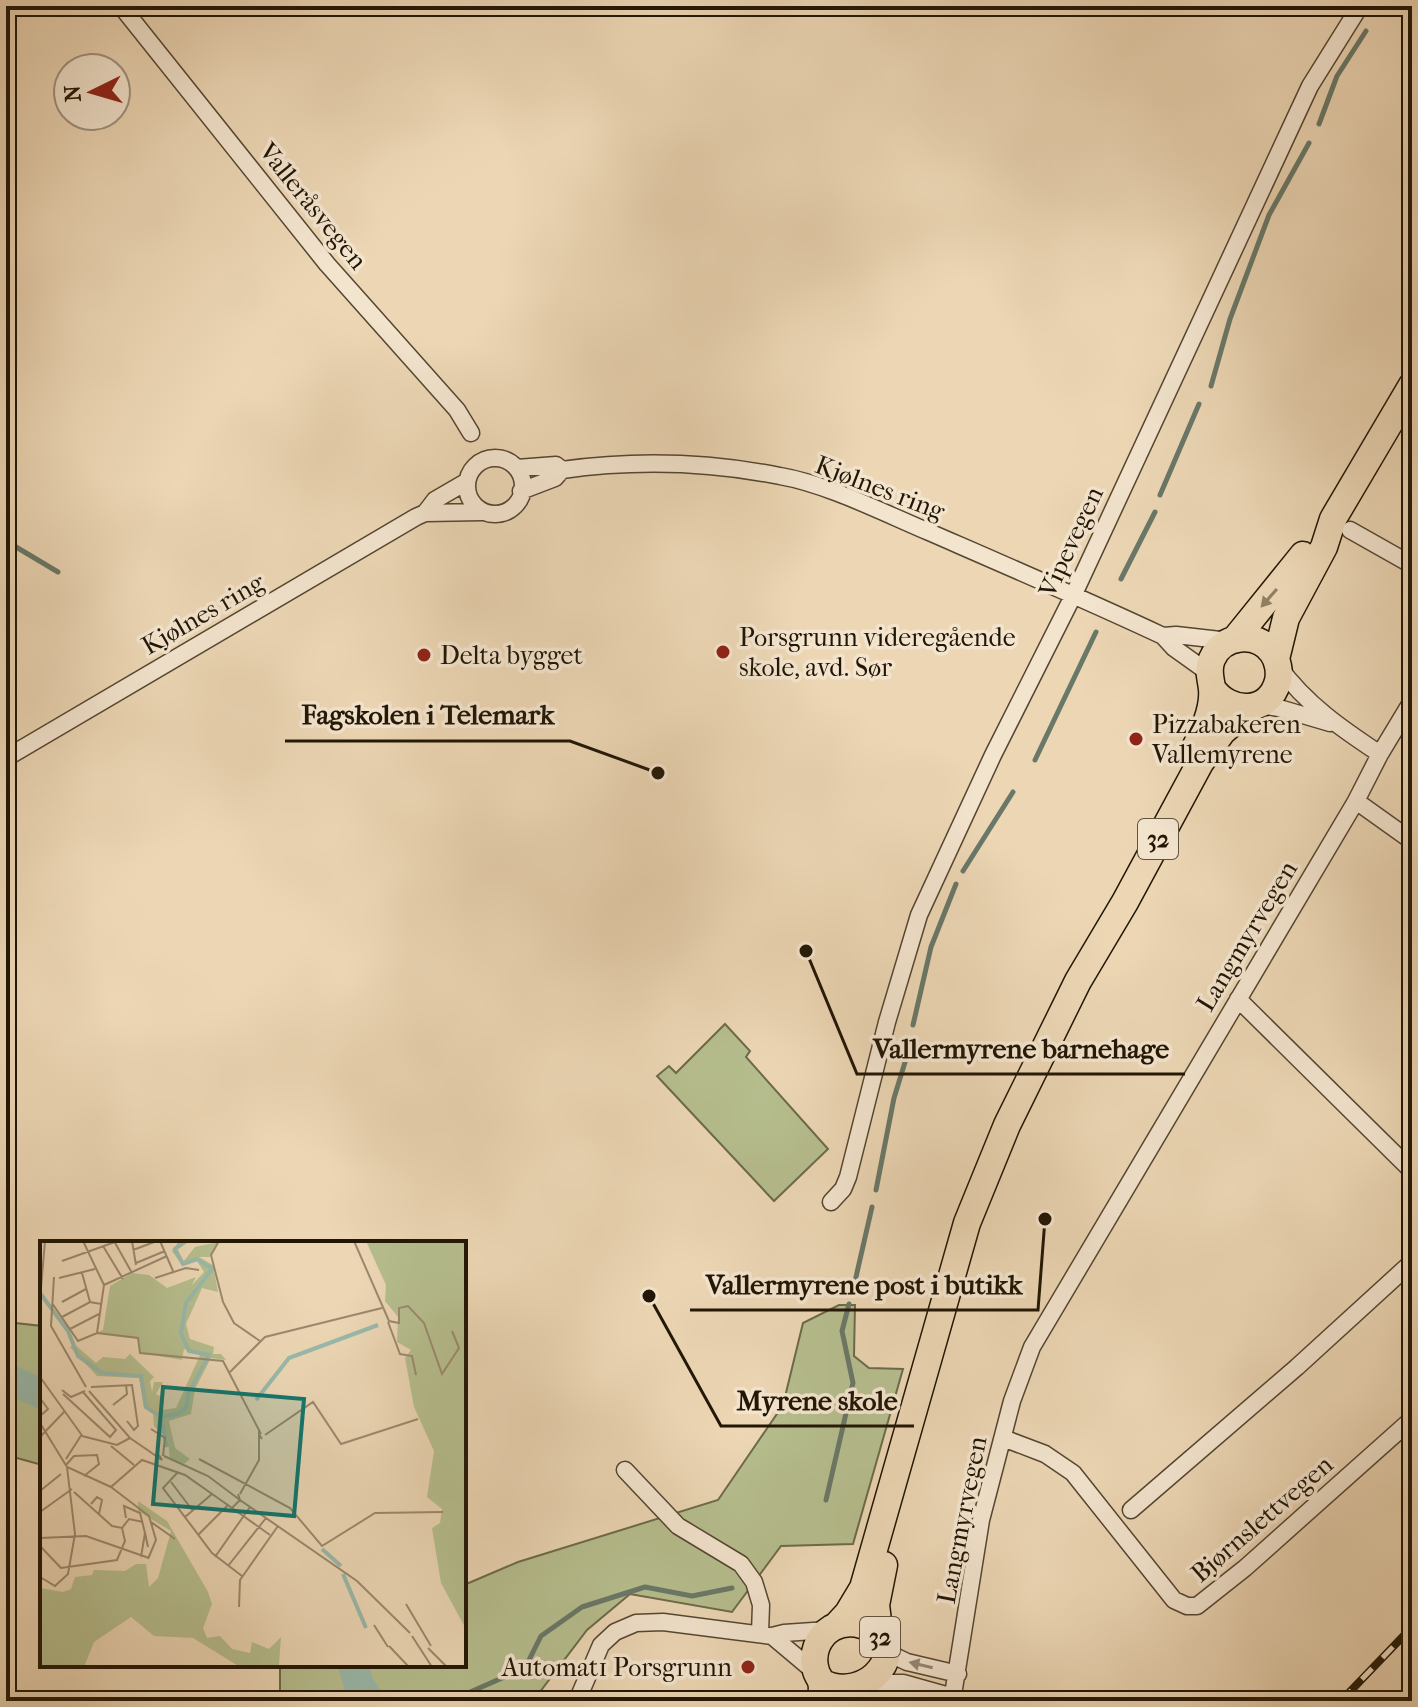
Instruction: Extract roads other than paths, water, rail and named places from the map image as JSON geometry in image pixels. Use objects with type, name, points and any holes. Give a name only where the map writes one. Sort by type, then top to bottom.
[{"type":"main road","name":"32","points":[[992,1168],[981,1226],[884,1563],[876,1605],[886,1668],[864,1693],[842,1695],[820,1686],[815,1650],[848,1613],[863,1588],[967,1223],[1029,1077],[1078,981],[1125,902],[1200,763],[1222,732],[1274,690],[1286,618],[1324,547],[1342,525],[1412,385]]},
{"type":"main road","name":"32","points":[[1078,981],[1114,895],[1199,740],[1210,707],[1210,680],[1216,651],[1233,640],[1284,582],[1313,539],[1342,525]]},
{"type":"main road","points":[[1233,640],[1259,641],[1277,662]]},
{"type":"main road","points":[[1210,680],[1229,704],[1254,706]]},
{"type":"main road","name":"32","points":[[832,1628],[859,1624],[883,1645]]},
{"type":"street","name":"Valleråsvegen","points":[[121,6],[327,264],[457,410],[471,433]]},
{"type":"street","name":"Vipevegen","points":[[831,1202],[843,1189],[848,1177],[887,1022],[919,915],[987,768],[1074,594],[1310,86],[1360,6]]},
{"type":"street","points":[[500,457],[517,468],[521,491],[512,508],[502,512],[482,512],[471,503],[466,482],[475,467],[486,459],[500,457]]},
{"type":"street","name":"Kjølnes ring","points":[[521,491],[555,478],[562,470],[608,464],[704,466],[783,476],[856,500],[1163,636],[1210,680]]},
{"type":"street","name":"Kjølnes ring","points":[[517,468],[556,465],[562,470]]},
{"type":"street","name":"Kjølnes ring","points":[[6,758],[425,513],[435,500],[466,482]]},
{"type":"street","name":"Kjølnes ring","points":[[425,513],[482,512]]},
{"type":"street","points":[[1342,525],[1412,565]]},
{"type":"street","name":"Kjølnes ring","points":[[1163,636],[1233,640]]},
{"type":"street","points":[[1277,662],[1302,695],[1335,724],[1380,754]]},
{"type":"street","name":"Langmyrvegen","points":[[864,1693],[903,1683],[952,1699],[975,1551],[1016,1388],[1032,1347],[1356,801],[1412,701]]},
{"type":"street","points":[[1254,706],[1279,708],[1335,724]]},
{"type":"street","points":[[1356,801],[1412,841]]},
{"type":"street","points":[[1238,999],[1412,1171]]},
{"type":"street","points":[[1131,1510],[1297,1367],[1412,1262]]},
{"type":"street","name":"Bjørnslettvegen","points":[[1003,1438],[1045,1454],[1073,1473],[1174,1600],[1187,1606],[1197,1606],[1245,1568],[1412,1419]]},
{"type":"street","points":[[625,1470],[678,1526],[727,1553],[747,1571],[761,1605],[766,1634],[820,1686]]},
{"type":"street","points":[[577,1701],[607,1637],[636,1623],[663,1622],[766,1634],[832,1628]]},
{"type":"street","points":[[883,1645],[907,1662],[958,1674]]},
{"type":"waterway","points":[[1319,124],[1337,76],[1366,31]]},
{"type":"waterway","points":[[1211,386],[1230,319],[1269,215],[1309,143]]},
{"type":"waterway","points":[[1160,495],[1199,404]]},
{"type":"waterway","points":[[1121,579],[1155,512]]},
{"type":"waterway","points":[[6,541],[58,572]]},
{"type":"waterway","points":[[1035,760],[1096,632]]},
{"type":"waterway","points":[[963,871],[1013,792]]},
{"type":"waterway","points":[[913,1025],[931,947],[956,884]]},
{"type":"waterway","points":[[876,1190],[894,1098],[910,1046]]},
{"type":"waterway","points":[[853,1290],[872,1207]]},
{"type":"waterway","points":[[826,1500],[853,1383],[842,1331],[849,1304]]},
{"type":"waterway","points":[[6,1378],[40,1393]]},
{"type":"waterway","points":[[365,1693],[468,1693],[525,1668],[541,1636],[582,1607],[645,1587],[692,1596],[732,1588]]},
{"type":"waterway","points":[[354,1667],[365,1693],[362,1701]]},
{"type":"railway","points":[[1341,1701],[1412,1627]]},
{"type":"place","name":"Porsgrunn videregående skole, avd. Sør","points":[[723,652]]},
{"type":"place","name":"Delta bygget","points":[[424,655]]},
{"type":"place","name":"Pizzabakeren Vallemyrene","points":[[1136,739]]},
{"type":"place","name":"Fagskolen i Telemark","points":[[658,773]]},
{"type":"place","name":"Vallermyrene barnehage","points":[[806,951]]},
{"type":"place","name":"Vallermyrene post i butikk","points":[[1045,1219]]},
{"type":"place","name":"Myrene skole","points":[[649,1296]]},
{"type":"place","name":"Automat1 Porsgrunn","points":[[748,1667]]}]
